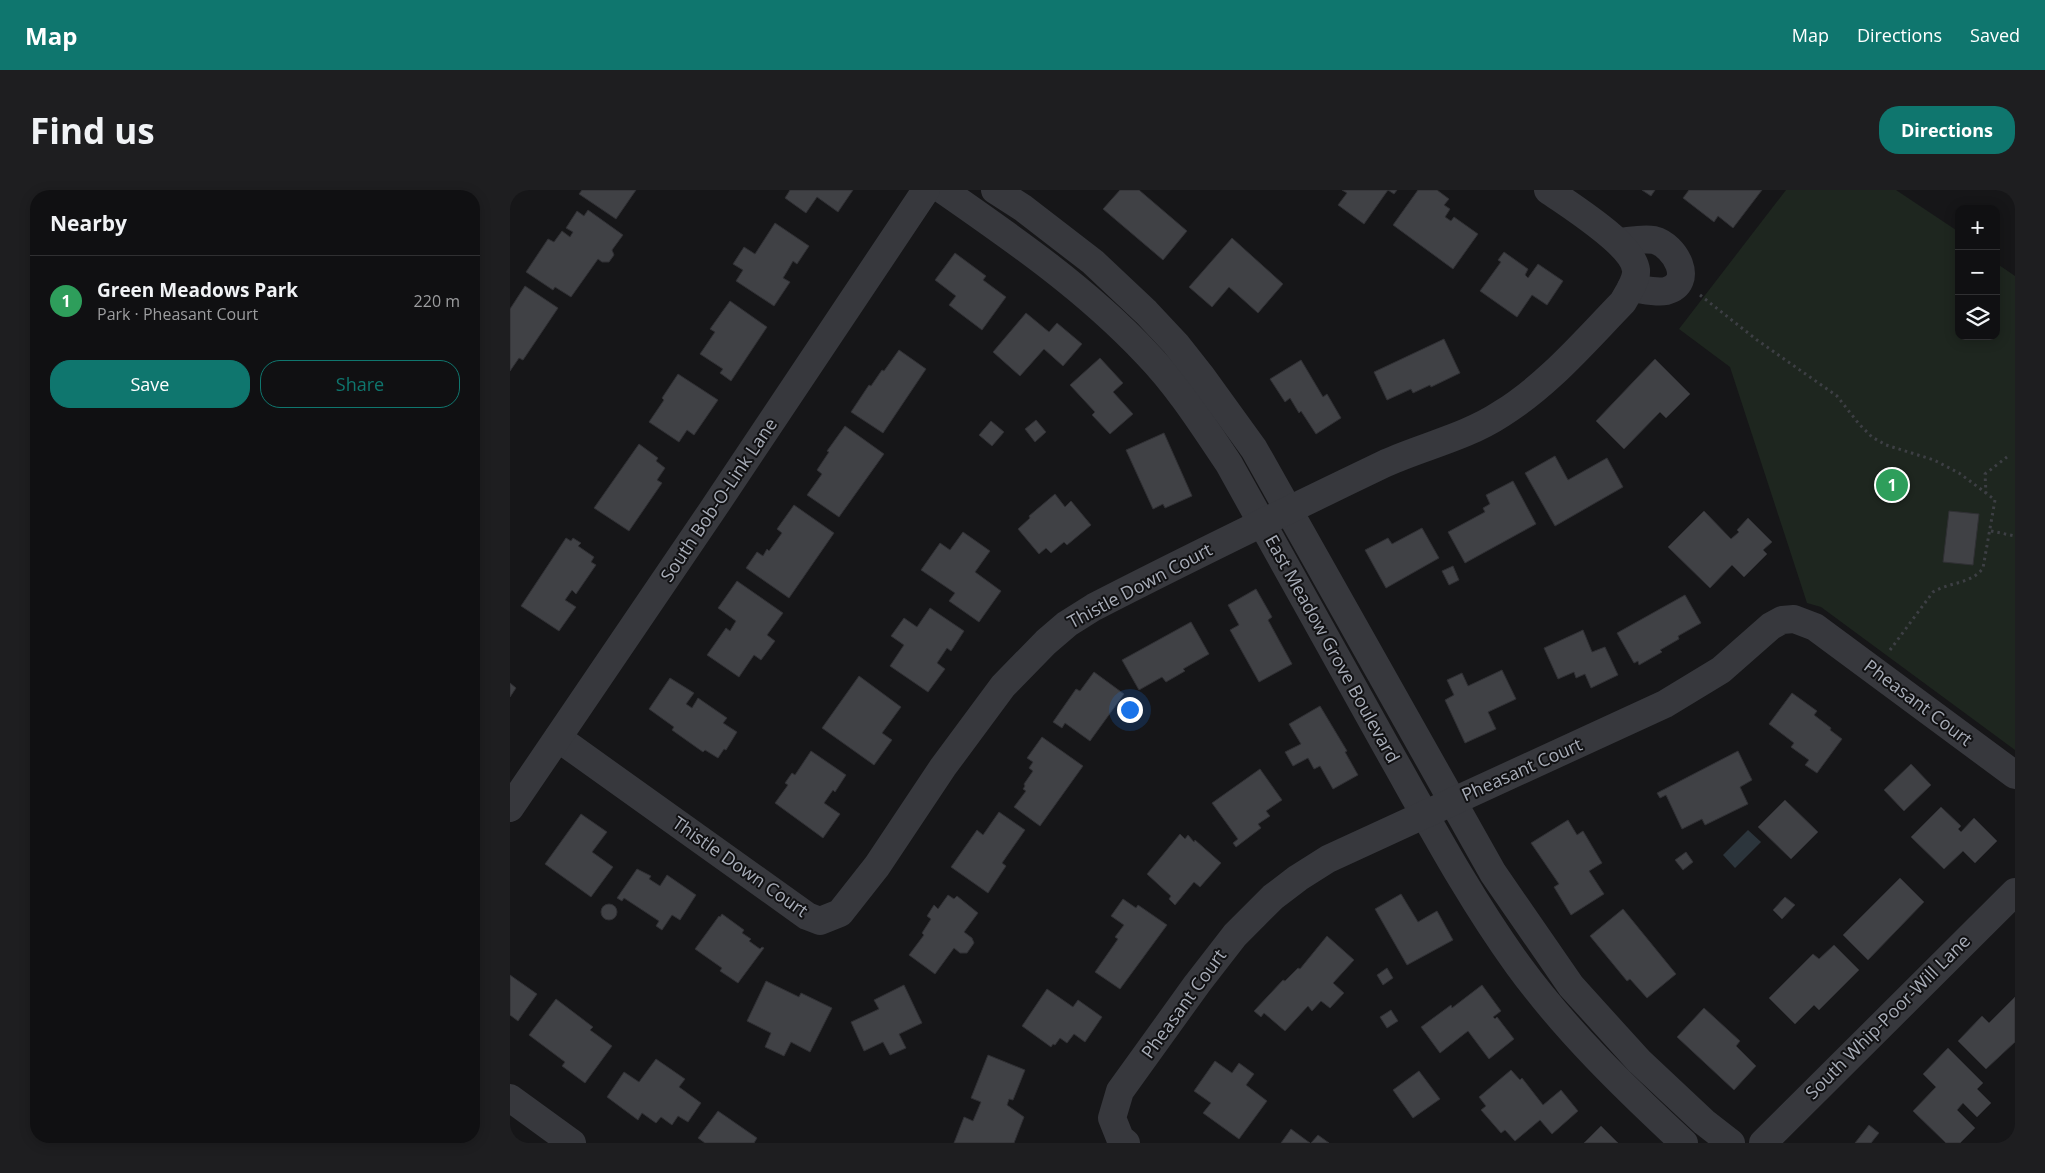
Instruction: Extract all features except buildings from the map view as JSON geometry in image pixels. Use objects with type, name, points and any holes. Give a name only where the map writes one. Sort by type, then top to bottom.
[{"type":"street","name":"South Bob-O-Link Lane","points":[[510,808],[926,190]]},
{"type":"street","name":"East Meadow Grove Boulevard","points":[[943,190],[1023,246],[1093,301],[1148,355],[1194,412],[1229,464],[1477,903],[1524,973],[1580,1040],[1624,1087],[1684,1143]]},
{"type":"street","name":"East Meadow Grove Boulevard","points":[[995,190],[1023,208],[1093,262],[1146,312],[1176,344],[1228,411],[1254,449],[1494,873],[1571,986],[1639,1061],[1704,1122],[1731,1143]]},
{"type":"street","name":"Thistle Down Court","points":[[558,738],[807,916],[820,921],[840,913],[877,866],[943,768],[1003,686],[1046,642],[1067,624],[1094,607],[1261,522],[1393,460],[1475,428],[1500,415],[1548,378],[1623,302],[1631,288],[1636,270],[1630,255],[1619,242],[1548,190]]},
{"type":"street","points":[[1619,242],[1655,241],[1673,253],[1680,265],[1680,276],[1672,288],[1665,291],[1631,288]]},
{"type":"street","name":"Pheasant Court","points":[[1126,1143],[1120,1138],[1112,1118],[1120,1091],[1197,984],[1235,935],[1273,897],[1328,858],[1665,704],[1721,670],[1771,626],[1782,620],[1794,619],[1815,627],[2015,775]]},
{"type":"street","name":"South Whip-Poor-Will Lane","points":[[1763,1143],[2015,892]]},
{"type":"street","points":[[510,1098],[572,1143]]},
{"type":"path","points":[[1677,283],[1694,291],[1713,304],[1757,340],[1837,396],[1872,437],[1886,445],[1934,460],[1959,473],[1995,500],[1983,568],[1971,578],[1942,586],[1933,592],[1875,671]]},
{"type":"path","points":[[1986,493],[1985,474],[2007,457]]},
{"type":"path","points":[[1991,531],[2015,536]]},
{"type":"shaded area","points":[[1786,190],[1896,190],[1955,229],[1955,340],[2000,340],[2000,266],[2015,276],[2015,750],[1821,607],[1807,603],[1730,367],[1679,329]]},
{"type":"shaded area","points":[[1748,830],[1761,842],[1735,868],[1723,855]]},
{"type":"place","name":"Green Meadows Park","points":[[1892,485]]}]
